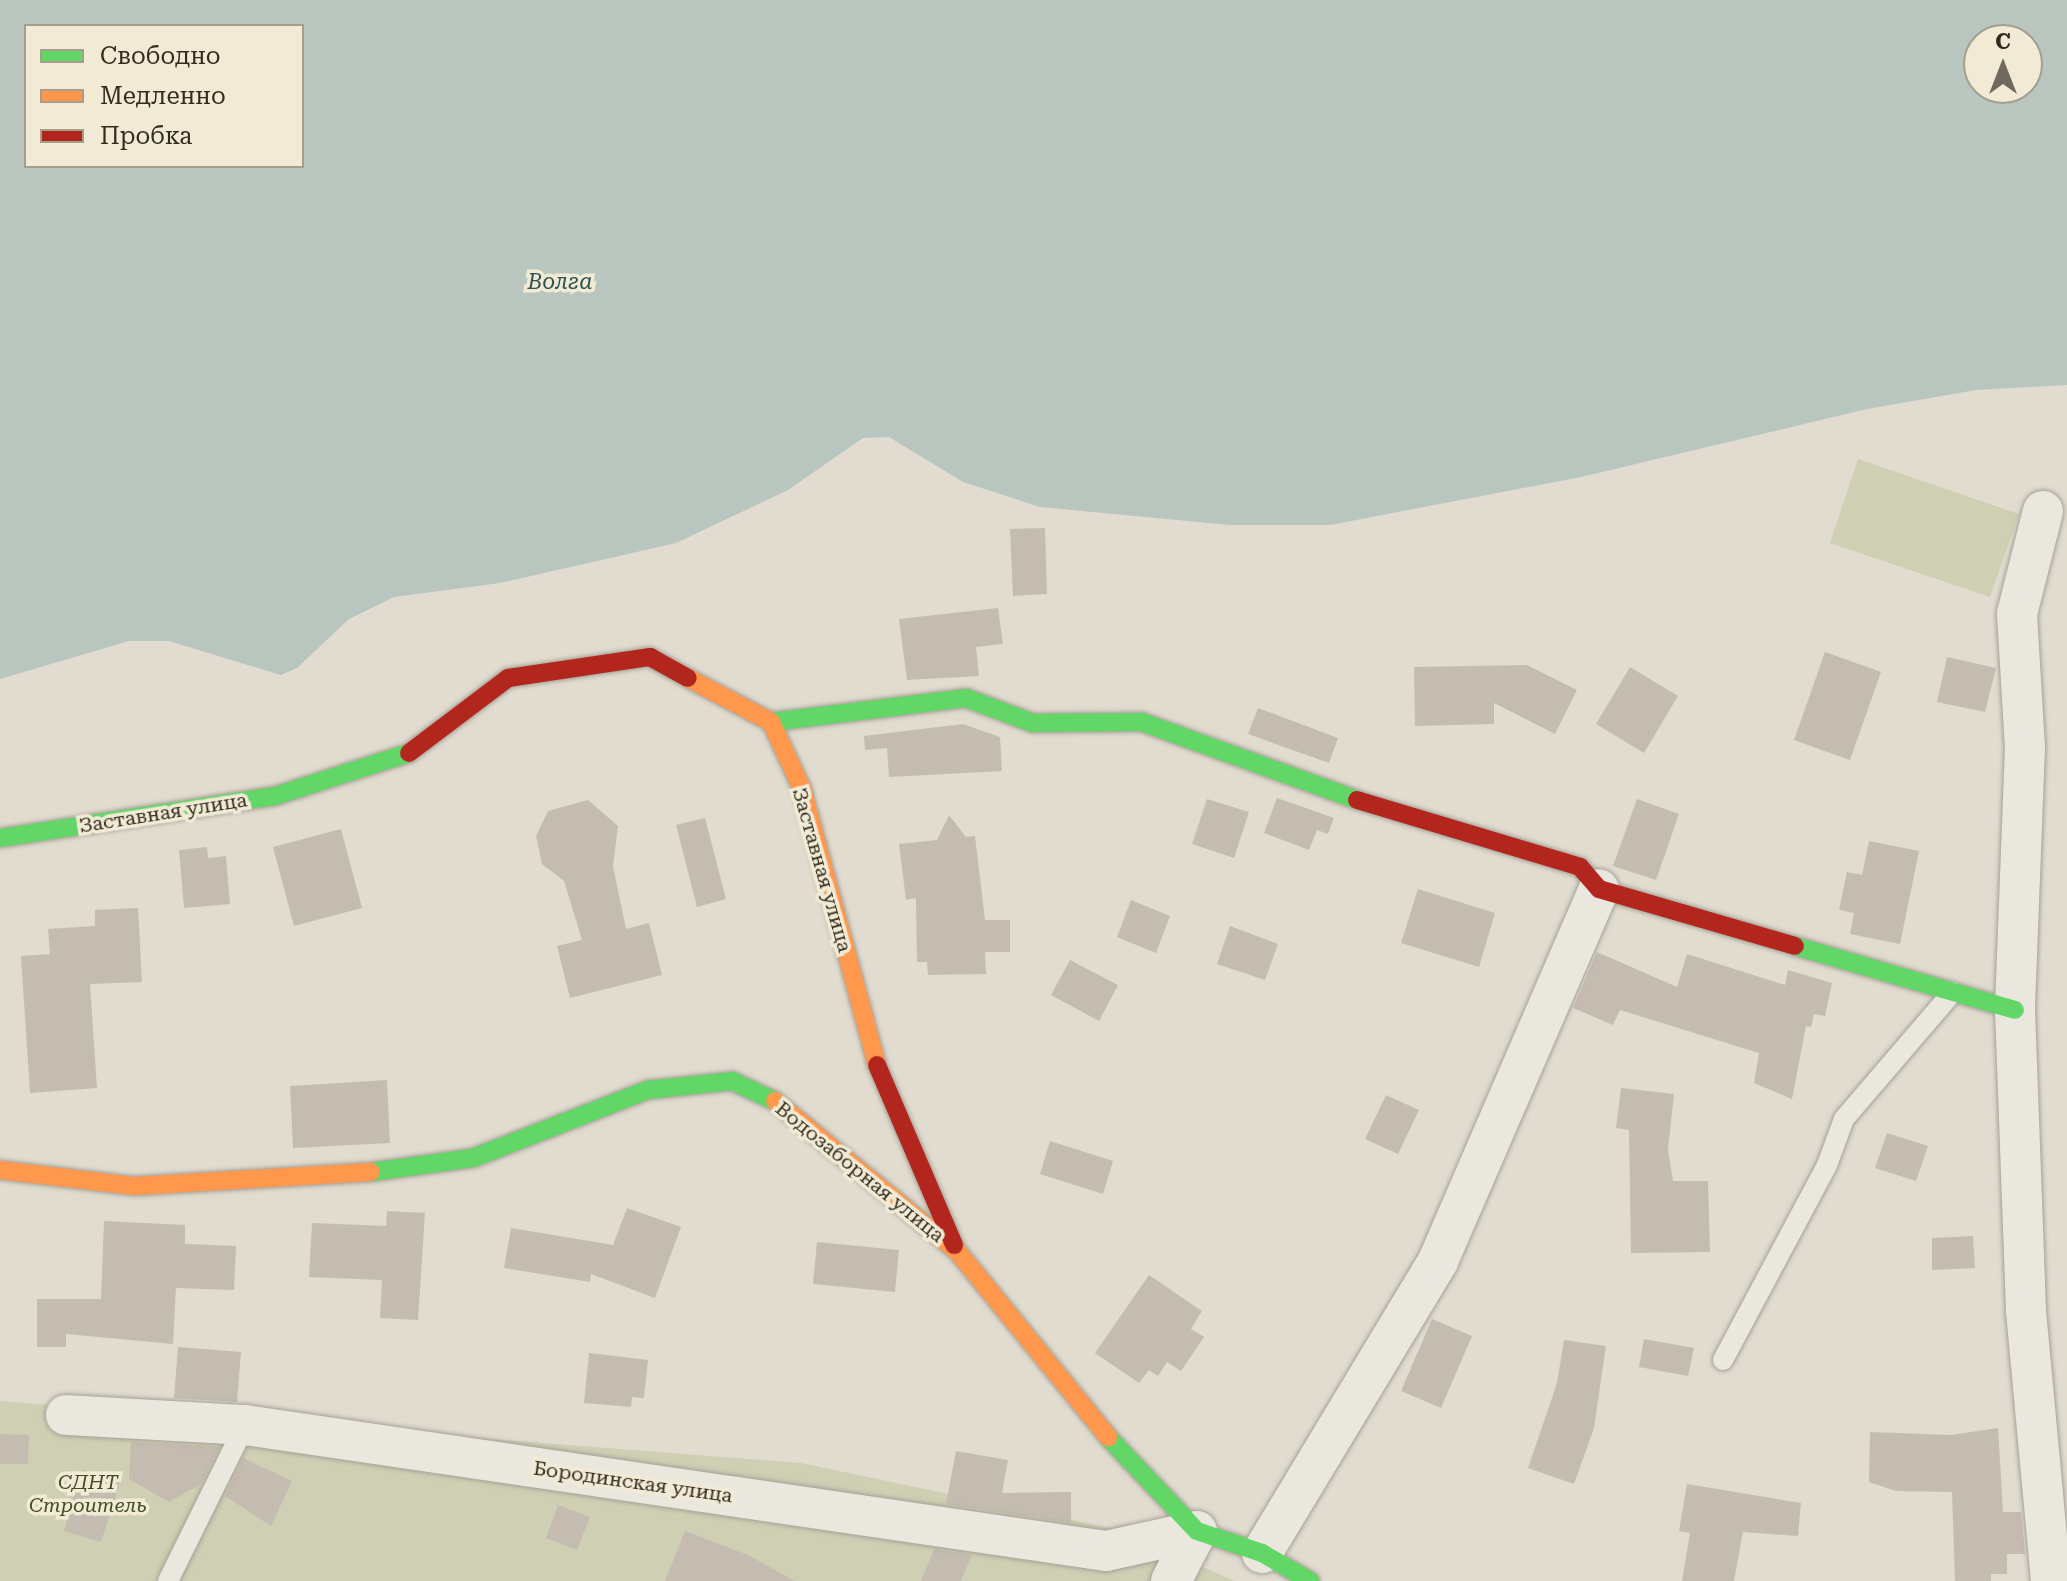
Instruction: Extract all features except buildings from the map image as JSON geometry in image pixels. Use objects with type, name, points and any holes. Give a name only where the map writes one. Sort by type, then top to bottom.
[{"type":"street","points":[[2043,511],[2017,614],[2025,747],[2015,1010],[2026,1311],[2051,1581]]},
{"type":"street","name":"Заставная улица","points":[[0,838],[275,796],[420,750],[508,678],[650,657],[771,722],[802,789],[877,1066],[957,1251]]},
{"type":"street","points":[[771,722],[966,698],[1033,723],[1142,722],[1352,798],[1580,867],[1599,889],[2015,1010]]},
{"type":"street","points":[[1262,1553],[1438,1261],[1599,889]]},
{"type":"street","name":"Водозаборная улица","points":[[0,1170],[135,1186],[402,1170],[473,1158],[647,1090],[732,1081],[775,1101],[957,1251],[1088,1416],[1197,1531],[1262,1553],[1310,1581]]},
{"type":"street","name":"Бородинская улица","points":[[66,1415],[245,1425],[1106,1551],[1197,1531]]},
{"type":"street","points":[[1171,1581],[1197,1531]]},
{"type":"lane","points":[[1723,1360],[1827,1165],[1844,1119],[1953,992]]},
{"type":"lane","points":[[168,1581],[245,1425]]},
{"type":"green space","points":[[1858,459],[2019,514],[1990,597],[1830,543]]},
{"type":"green space","name":"СДНТ Строитель","points":[[0,1401],[801,1463],[1115,1529],[1235,1581],[0,1581]]},
{"type":"water","name":"Волга","points":[[0,0],[2067,0],[2067,385],[1976,390],[1867,409],[1581,477],[1330,525],[1230,525],[1040,507],[963,482],[889,437],[863,438],[788,490],[676,543],[500,583],[394,597],[349,619],[297,668],[281,675],[169,641],[129,641],[0,679]]},
{"type":"traffic: fast","points":[[771,722],[966,698],[1033,723],[1142,722],[1357,800]]},
{"type":"traffic: fast","points":[[0,838],[275,796],[409,753]]},
{"type":"traffic: fast","points":[[1795,946],[2015,1010]]},
{"type":"traffic: fast","points":[[371,1172],[473,1158],[647,1090],[732,1081],[775,1101]]},
{"type":"traffic: fast","points":[[1108,1437],[1197,1531],[1262,1553],[1310,1581]]},
{"type":"traffic: slow","points":[[688,678],[771,722],[802,789],[877,1065]]},
{"type":"traffic: slow","points":[[775,1101],[957,1251],[1108,1437]]},
{"type":"traffic: slow","points":[[0,1170],[135,1186],[371,1172]]},
{"type":"traffic: jam","points":[[409,753],[508,678],[650,657],[688,678]]},
{"type":"traffic: jam","points":[[1357,800],[1580,867],[1599,889],[1795,946]]},
{"type":"traffic: jam","points":[[877,1065],[954,1245]]}]
